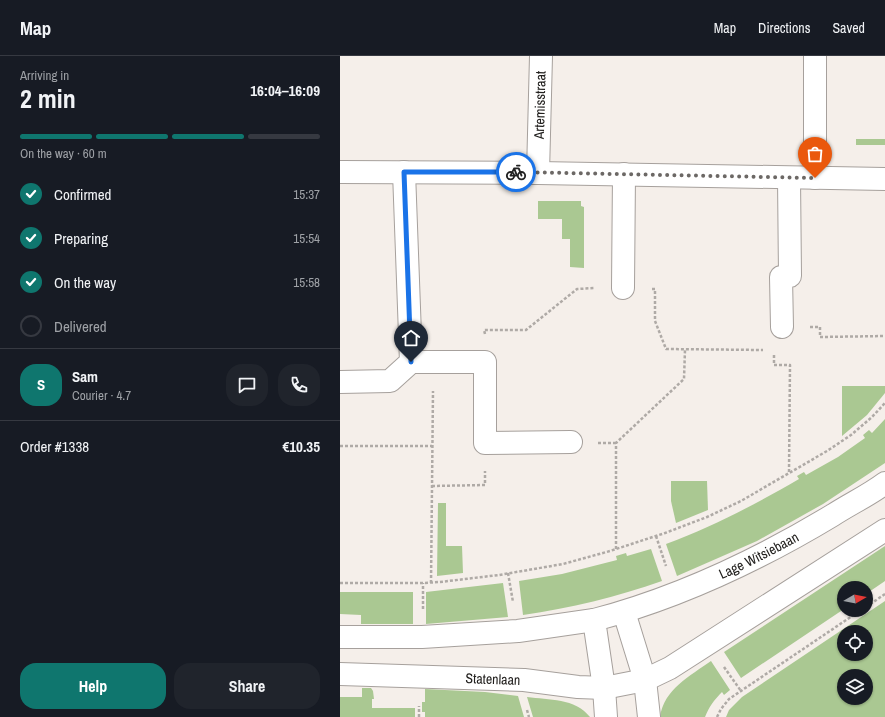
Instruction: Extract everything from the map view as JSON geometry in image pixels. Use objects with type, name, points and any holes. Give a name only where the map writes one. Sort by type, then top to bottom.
[{"type":"street","name":"Artemisstraat","points":[[538,172],[541,56]]},
{"type":"street","points":[[815,56],[815,178]]},
{"type":"street","points":[[340,172],[538,172],[885,179]]},
{"type":"street","points":[[404,172],[411,362]]},
{"type":"street","points":[[623,288],[624,174]]},
{"type":"street","points":[[782,327],[781,276],[790,276],[789,178]]},
{"type":"street","points":[[340,382],[390,382],[411,362],[485,362],[485,443],[572,442]]},
{"type":"street","name":"Lage Witsiebaan","points":[[594,620],[624,612],[674,594],[751,561],[814,526],[885,483]]},
{"type":"street","points":[[645,680],[670,668],[885,530]]},
{"type":"street","points":[[624,612],[645,680],[649,717]]},
{"type":"street","points":[[340,637],[422,636],[518,631],[594,620],[604,688],[606,717]]},
{"type":"street","name":"Statenlaan","points":[[340,674],[524,680],[578,687],[604,688],[645,680]]},
{"type":"path","points":[[485,362],[484,330],[526,330],[577,289],[655,289],[655,321],[666,350],[774,350]]},
{"type":"path","points":[[789,473],[790,365],[774,365],[774,334],[782,327],[820,327],[820,337],[885,336]]},
{"type":"path","points":[[616,549],[616,443],[684,379],[685,350]]},
{"type":"path","points":[[431,583],[433,362]]},
{"type":"path","points":[[340,583],[431,583],[498,575],[563,564],[665,533],[741,501],[827,451],[851,435],[872,417],[885,403]]},
{"type":"path","points":[[432,486],[485,485],[485,443]]},
{"type":"path","points":[[340,446],[432,446]]},
{"type":"path","points":[[873,602],[885,594]]},
{"type":"path","points":[[718,717],[721,709],[729,699],[851,617]]},
{"type":"green space","points":[[856,139],[885,139],[885,145],[856,145]]},
{"type":"green space","points":[[538,201],[581,201],[581,206],[584,207],[584,268],[570,267],[570,239],[562,239],[562,219],[538,219]]},
{"type":"green space","points":[[842,386],[885,386],[885,393],[867,415],[842,436]]},
{"type":"green space","points":[[885,419],[885,463],[823,504],[757,541],[677,576],[666,544],[701,530],[766,498],[799,479],[797,476],[804,472],[806,475],[838,457],[865,438],[863,435],[869,430],[872,433]]},
{"type":"green space","points":[[671,481],[707,481],[708,510],[676,523],[671,501]]},
{"type":"green space","points":[[438,503],[446,503],[446,546],[462,546],[463,573],[437,576]]},
{"type":"green space","points":[[885,546],[885,581],[873,589],[873,581],[837,581],[837,614],[741,678],[724,652]]},
{"type":"green space","points":[[651,549],[662,581],[593,601],[523,615],[519,581],[562,574],[617,560],[616,556],[626,553],[627,556]]},
{"type":"green space","points":[[503,583],[508,617],[426,624],[426,592]]},
{"type":"green space","points":[[340,592],[413,592],[413,624],[361,624],[361,615],[340,614]]},
{"type":"green space","points":[[885,601],[885,717],[726,717],[729,710],[742,697],[837,633],[837,661],[873,661],[873,625],[849,625],[861,617],[873,617],[873,609]]},
{"type":"green space","points":[[711,661],[730,690],[724,695],[722,692],[719,695],[705,717],[660,717],[662,707],[672,691],[679,684]]},
{"type":"green space","points":[[362,688],[371,688],[373,691],[374,699],[372,699],[372,708],[415,708],[415,717],[340,717],[340,697],[362,697]]},
{"type":"green space","points":[[425,689],[485,692],[518,696],[524,717],[425,717],[425,712],[422,712],[422,702],[425,702]]},
{"type":"green space","points":[[527,697],[569,703],[577,706],[590,717],[533,717]]},
{"type":"way so far","points":[[516,172],[815,178]]},
{"type":"route","points":[[411,362],[404,172],[516,172]]}]
